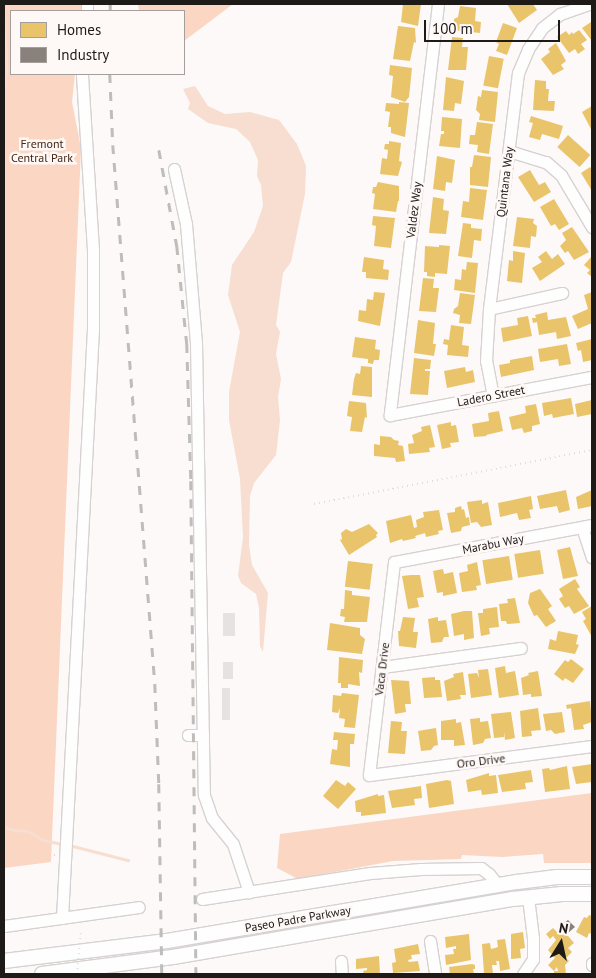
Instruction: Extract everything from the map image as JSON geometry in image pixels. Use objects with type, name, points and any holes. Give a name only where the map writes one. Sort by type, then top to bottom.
[{"type":"main road","name":"Paseo Padre Parkway","points":[[4,961],[158,943],[547,878],[592,879]]},
{"type":"main road","points":[[528,897],[544,886],[592,879]]},
{"type":"main road","name":"Paseo Padre Parkway","points":[[42,974],[163,959],[528,897],[592,894]]},
{"type":"street","name":"Valdez Way","points":[[390,415],[438,4]]},
{"type":"street","name":"Quintana Way","points":[[493,396],[486,361],[489,308],[518,73],[528,49],[542,28],[560,14],[589,4]]},
{"type":"street","points":[[62,918],[94,329],[93,250],[82,75]]},
{"type":"street","points":[[509,151],[546,162],[561,176],[592,227]]},
{"type":"street","points":[[174,168],[186,224],[196,343],[206,804],[212,818],[233,844],[249,892]]},
{"type":"street","points":[[489,308],[562,293]]},
{"type":"street","name":"Ladero Street","points":[[390,415],[592,377]]},
{"type":"street","points":[[587,526],[592,557]]},
{"type":"street","name":"Marabu Way","points":[[394,562],[587,526]]},
{"type":"street","name":"Vaca Drive","points":[[369,775],[394,562]]},
{"type":"street","points":[[382,667],[522,648]]},
{"type":"street","points":[[188,735],[203,734]]},
{"type":"street","name":"Oro Drive","points":[[369,775],[592,746]]},
{"type":"street","points":[[202,898],[370,873],[434,868],[482,868],[498,885]]},
{"type":"street","points":[[523,974],[533,959],[534,938],[528,897]]},
{"type":"street","points":[[4,926],[139,907]]},
{"type":"street","points":[[430,941],[435,974]]},
{"type":"street","points":[[341,960],[342,974]]},
{"type":"path","points":[[314,504],[592,450]]},
{"type":"path","points":[[4,854],[47,854],[65,848]]},
{"type":"path","points":[[77,974],[80,930]]},
{"type":"green space","name":"Fremont Central Park","points":[[4,4],[83,4],[82,10],[10,10],[10,75],[75,75],[72,102],[81,148],[51,862],[4,868]]},
{"type":"green space","points":[[138,4],[233,4],[185,40],[185,10],[139,10]]},
{"type":"green space","points":[[592,793],[592,863],[544,863],[543,854],[502,857],[462,855],[461,859],[393,861],[298,879],[277,868],[280,834]]},
{"type":"shaded area","points":[[195,86],[208,106],[225,114],[250,112],[279,120],[297,144],[306,166],[305,194],[291,262],[283,273],[276,325],[280,332],[276,354],[281,379],[278,397],[280,420],[276,455],[254,483],[250,496],[249,545],[252,565],[268,593],[263,652],[260,646],[259,608],[256,594],[241,583],[238,576],[243,537],[240,479],[229,420],[229,392],[240,332],[228,295],[232,265],[254,232],[263,206],[261,185],[257,176],[258,160],[250,142],[236,129],[208,123],[188,109],[190,103],[183,89]]},
{"type":"building: Homes","points":[[403,4],[421,4],[418,26],[401,22]]},
{"type":"building: Homes","points":[[507,4],[533,4],[537,10],[519,23]]},
{"type":"building: Homes","points":[[460,6],[476,8],[475,21],[481,22],[480,33],[453,30],[454,19],[458,17]]},
{"type":"building: Homes","points":[[591,22],[592,24],[592,41],[582,28]]},
{"type":"building: Homes","points":[[503,23],[517,28],[507,55],[496,51],[499,44],[496,42]]},
{"type":"building: Homes","points":[[398,26],[415,28],[416,43],[414,42],[410,61],[393,59]]},
{"type":"building: Homes","points":[[579,30],[587,40],[581,44],[585,49],[578,54],[575,49],[569,53],[557,37],[566,31],[569,35]]},
{"type":"building: Homes","points":[[452,37],[463,38],[462,47],[468,47],[466,70],[448,70]]},
{"type":"building: Homes","points":[[556,43],[566,61],[561,65],[564,69],[553,75],[541,59],[550,52],[548,49]]},
{"type":"building: Homes","points":[[489,56],[504,59],[498,88],[483,85]]},
{"type":"building: Homes","points":[[390,65],[412,68],[409,97],[405,102],[391,97],[393,76],[389,75]]},
{"type":"building: Homes","points":[[446,77],[464,81],[461,104],[455,103],[454,111],[443,110]]},
{"type":"building: Homes","points":[[535,80],[546,81],[546,89],[549,89],[548,101],[555,101],[554,111],[533,110]]},
{"type":"building: Homes","points":[[482,90],[498,92],[495,122],[479,120],[480,114],[476,110],[478,96],[481,97]]},
{"type":"building: Homes","points":[[399,102],[409,103],[405,137],[391,133],[391,127],[388,127],[390,112],[385,111],[386,103],[399,104]]},
{"type":"building: Homes","points":[[592,106],[592,131],[582,112]]},
{"type":"building: Homes","points":[[531,116],[563,126],[559,139],[542,134],[540,140],[529,137],[533,123],[529,122]]},
{"type":"building: Homes","points":[[442,117],[462,119],[460,148],[439,146],[441,134],[444,134],[444,131],[441,131]]},
{"type":"building: Homes","points":[[477,122],[493,124],[489,154],[477,152],[478,145],[469,144],[470,135],[475,135]]},
{"type":"building: Homes","points":[[568,135],[590,155],[580,167],[557,147]]},
{"type":"building: Homes","points":[[389,141],[401,143],[399,161],[402,162],[398,176],[380,174],[382,158],[387,159],[388,150],[384,149],[385,144],[389,144]]},
{"type":"building: Homes","points":[[474,155],[491,157],[488,187],[470,185],[470,167],[472,167]]},
{"type":"building: Homes","points":[[437,156],[455,160],[452,183],[446,182],[445,191],[433,189]]},
{"type":"building: Homes","points":[[590,167],[592,170],[592,191],[581,173]]},
{"type":"building: Homes","points":[[530,170],[539,185],[545,182],[551,192],[534,202],[518,177]]},
{"type":"building: Homes","points":[[378,182],[399,186],[399,201],[396,212],[373,209],[375,194],[372,193],[373,187],[376,187]]},
{"type":"building: Homes","points":[[470,188],[487,190],[483,220],[461,217],[463,201],[469,202]]},
{"type":"building: Homes","points":[[433,197],[444,199],[443,210],[449,211],[446,234],[429,233]]},
{"type":"building: Homes","points":[[554,199],[569,224],[559,230],[555,224],[551,226],[540,207]]},
{"type":"building: Homes","points":[[373,216],[395,218],[391,248],[374,246],[376,226],[372,225]]},
{"type":"building: Homes","points":[[517,217],[534,219],[533,223],[537,226],[536,237],[531,236],[530,248],[513,246]]},
{"type":"building: Homes","points":[[463,223],[471,224],[471,228],[482,229],[481,241],[474,240],[472,258],[458,256]]},
{"type":"building: Homes","points":[[572,227],[589,252],[574,260],[568,251],[565,253],[560,246],[566,240],[562,233]]},
{"type":"building: Homes","points":[[439,245],[450,246],[447,274],[435,273],[435,277],[427,276],[427,272],[424,272],[425,246],[439,247]]},
{"type":"building: Homes","points":[[513,251],[525,253],[522,283],[507,281],[509,260],[513,261]]},
{"type":"building: Homes","points":[[546,251],[552,259],[558,254],[565,264],[540,281],[532,268],[542,262],[538,257]]},
{"type":"building: Homes","points":[[592,256],[592,277],[587,273],[590,270],[584,265]]},
{"type":"building: Homes","points":[[364,257],[384,260],[383,269],[389,270],[388,280],[366,278],[366,272],[362,272]]},
{"type":"building: Homes","points":[[467,262],[478,263],[475,293],[454,290],[455,279],[461,280],[462,269],[466,270]]},
{"type":"building: Homes","points":[[423,278],[434,279],[433,288],[439,288],[436,312],[419,311]]},
{"type":"building: Homes","points":[[374,292],[385,293],[380,326],[358,321],[359,310],[366,311],[367,299],[373,300]]},
{"type":"building: Homes","points":[[592,292],[592,323],[578,329],[572,316],[588,309],[584,295]]},
{"type":"building: Homes","points":[[460,293],[475,295],[471,324],[459,323],[460,315],[453,313],[454,309],[458,306]]},
{"type":"building: Homes","points":[[547,312],[548,320],[566,317],[571,336],[557,339],[556,332],[539,335],[537,322],[533,323],[532,318],[536,318],[535,315]]},
{"type":"building: Homes","points":[[528,316],[532,336],[503,342],[501,328],[518,325],[517,318]]},
{"type":"building: Homes","points":[[418,320],[435,323],[433,344],[436,344],[434,356],[414,353]]},
{"type":"building: Homes","points":[[451,325],[464,327],[462,345],[469,346],[468,357],[447,355],[448,345],[443,344],[444,339],[449,340]]},
{"type":"building: Homes","points":[[355,337],[376,340],[375,349],[380,350],[379,360],[374,360],[373,364],[368,363],[368,359],[352,357]]},
{"type":"building: Homes","points":[[592,339],[592,360],[583,362],[581,350],[578,351],[576,343]]},
{"type":"building: Homes","points":[[567,344],[571,364],[559,366],[558,359],[540,362],[538,349]]},
{"type":"building: Homes","points":[[532,356],[534,370],[501,377],[499,365],[510,363],[510,360]]},
{"type":"building: Homes","points":[[414,358],[431,360],[430,369],[425,369],[425,371],[430,371],[428,395],[410,394]]},
{"type":"building: Homes","points":[[361,366],[372,367],[372,397],[352,395],[354,379],[356,373],[360,374]]},
{"type":"building: Homes","points":[[465,367],[466,372],[473,370],[475,382],[447,388],[444,371]]},
{"type":"building: Homes","points":[[571,398],[574,414],[553,418],[552,414],[544,416],[542,403]]},
{"type":"building: Homes","points":[[592,400],[592,414],[577,417],[575,404]]},
{"type":"building: Homes","points":[[349,401],[366,403],[367,418],[365,417],[362,432],[350,431],[352,417],[347,416]]},
{"type":"building: Homes","points":[[536,404],[540,424],[532,426],[532,431],[524,433],[522,428],[512,430],[509,417],[526,413],[525,406]]},
{"type":"building: Homes","points":[[499,411],[503,431],[487,436],[474,437],[472,424],[489,421],[488,413]]},
{"type":"building: Homes","points":[[451,422],[451,426],[456,425],[459,442],[450,443],[451,447],[442,449],[437,425]]},
{"type":"building: Homes","points":[[430,425],[435,447],[429,448],[430,452],[409,454],[408,444],[414,443],[412,435],[422,431],[421,427]]},
{"type":"building: Homes","points":[[380,436],[391,437],[399,441],[398,445],[403,446],[405,461],[396,462],[395,458],[374,456],[374,444],[380,445]]},
{"type":"building: Homes","points":[[566,490],[570,510],[559,513],[557,506],[540,509],[537,496]]},
{"type":"building: Homes","points":[[592,490],[592,506],[578,509],[576,497]]},
{"type":"building: Homes","points":[[531,496],[533,509],[529,510],[531,518],[519,520],[517,513],[500,517],[498,503]]},
{"type":"building: Homes","points":[[482,500],[482,504],[488,502],[492,525],[481,527],[477,522],[471,523],[467,502]]},
{"type":"building: Homes","points":[[461,506],[462,510],[464,509],[466,518],[469,517],[470,525],[462,527],[461,531],[451,533],[447,513],[455,512],[455,508]]},
{"type":"building: Homes","points":[[439,510],[443,530],[438,531],[439,534],[426,537],[425,533],[415,536],[416,538],[403,541],[402,539],[390,543],[386,521],[411,515],[414,528],[417,527],[416,520],[424,517],[423,512]]},
{"type":"building: Homes","points":[[369,524],[378,533],[377,537],[349,555],[340,540],[342,539],[341,533],[346,529],[352,532]]},
{"type":"building: Homes","points":[[570,547],[578,576],[563,579],[557,550]]},
{"type":"building: Homes","points":[[540,550],[544,574],[518,578],[514,554]]},
{"type":"building: Homes","points":[[509,556],[513,580],[486,584],[482,560]]},
{"type":"building: Homes","points":[[348,561],[373,564],[370,590],[345,587]]},
{"type":"building: Homes","points":[[477,562],[481,585],[476,586],[477,590],[462,592],[459,573],[468,571],[467,565]]},
{"type":"building: Homes","points":[[443,569],[444,574],[453,572],[457,593],[443,596],[443,592],[437,593],[433,571]]},
{"type":"building: Homes","points":[[420,575],[424,597],[417,598],[419,607],[408,609],[402,576]]},
{"type":"building: Homes","points":[[575,579],[580,587],[577,589],[589,606],[574,614],[569,606],[565,608],[559,599],[563,596],[559,589]]},
{"type":"building: Homes","points":[[540,589],[552,606],[548,609],[556,621],[546,627],[537,615],[534,616],[528,603],[530,593]]},
{"type":"building: Homes","points":[[345,590],[352,591],[352,595],[370,597],[367,622],[344,622],[345,617],[340,616],[341,609],[344,609]]},
{"type":"building: Homes","points":[[515,598],[520,623],[507,624],[506,621],[501,621],[499,604],[508,603],[507,599]]},
{"type":"building: Homes","points":[[592,606],[592,637],[583,621],[586,619],[582,612]]},
{"type":"building: Homes","points":[[497,607],[499,627],[489,628],[490,634],[481,636],[478,613],[483,613],[483,609]]},
{"type":"building: Homes","points":[[472,611],[474,638],[464,640],[464,634],[454,636],[451,614]]},
{"type":"building: Homes","points":[[403,617],[415,618],[413,632],[418,632],[416,648],[399,646],[398,631],[400,631]]},
{"type":"building: Homes","points":[[438,617],[438,621],[446,620],[449,637],[444,637],[442,642],[431,643],[428,619]]},
{"type":"building: Homes","points":[[330,623],[360,628],[360,635],[365,639],[362,654],[327,650]]},
{"type":"building: Homes","points":[[558,631],[578,635],[576,644],[579,645],[575,654],[548,649],[550,639],[556,641]]},
{"type":"building: Homes","points":[[339,657],[363,660],[362,673],[359,672],[360,686],[348,684],[348,688],[341,688],[341,683],[338,683]]},
{"type":"building: Homes","points":[[571,659],[584,669],[573,683],[565,678],[563,681],[554,674],[565,660],[568,662]]},
{"type":"building: Homes","points":[[505,666],[506,673],[515,671],[519,695],[499,698],[495,668]]},
{"type":"building: Homes","points":[[488,669],[492,695],[471,698],[468,674],[477,673],[479,678],[478,670]]},
{"type":"building: Homes","points":[[538,671],[542,696],[531,697],[531,694],[523,695],[521,678],[529,675],[528,673]]},
{"type":"building: Homes","points":[[463,672],[466,695],[460,695],[461,699],[447,701],[444,681],[454,677],[453,674]]},
{"type":"building: Homes","points":[[435,677],[435,680],[440,680],[442,697],[424,698],[422,678]]},
{"type":"building: Homes","points":[[391,680],[409,681],[411,704],[405,704],[406,712],[395,714]]},
{"type":"building: Homes","points":[[342,693],[359,695],[355,728],[344,727],[345,719],[339,718],[340,708],[338,713],[332,712],[333,695],[341,696]]},
{"type":"building: Homes","points":[[590,701],[592,722],[583,725],[584,729],[574,730],[571,708],[567,709],[566,705]]},
{"type":"building: Homes","points":[[538,708],[541,730],[531,731],[532,736],[522,737],[520,711]]},
{"type":"building: Homes","points":[[511,712],[515,738],[505,740],[504,732],[504,737],[494,738],[491,714]]},
{"type":"building: Homes","points":[[562,712],[565,732],[555,734],[551,730],[546,731],[543,714]]},
{"type":"building: Homes","points":[[480,718],[480,722],[488,721],[491,738],[485,739],[483,743],[473,745],[470,719]]},
{"type":"building: Homes","points":[[456,719],[456,723],[461,722],[465,745],[454,746],[454,740],[441,740],[441,721]]},
{"type":"building: Homes","points":[[391,721],[402,722],[401,731],[407,731],[405,754],[388,753]]},
{"type":"building: Homes","points":[[436,728],[438,745],[434,746],[431,750],[421,751],[418,731]]},
{"type":"building: Homes","points":[[334,732],[355,734],[354,744],[350,744],[350,767],[330,764],[332,749],[337,750],[338,740],[333,740]]},
{"type":"building: Homes","points":[[592,764],[592,782],[576,784],[572,767]]},
{"type":"building: Homes","points":[[567,766],[570,789],[545,792],[542,769],[549,768],[550,770]]},
{"type":"building: Homes","points":[[531,770],[533,782],[525,783],[526,789],[502,792],[498,775]]},
{"type":"building: Homes","points":[[489,773],[489,776],[496,775],[498,793],[482,795],[481,790],[468,792],[466,780]]},
{"type":"building: Homes","points":[[336,780],[345,786],[348,782],[356,789],[338,809],[323,796]]},
{"type":"building: Homes","points":[[451,781],[454,804],[429,808],[426,784]]},
{"type":"building: Homes","points":[[421,786],[422,798],[414,799],[415,805],[392,808],[388,791]]},
{"type":"building: Homes","points":[[378,794],[378,796],[384,795],[386,813],[361,816],[361,812],[356,812],[355,801]]},
{"type":"building: Homes","points":[[589,915],[592,916],[592,934],[589,933],[587,938],[576,932],[584,917],[587,918]]},
{"type":"building: Homes","points":[[553,928],[560,935],[564,931],[574,943],[568,948],[572,952],[566,958],[569,961],[565,965],[566,974],[554,974],[554,971],[548,965],[555,958],[548,950],[556,940],[553,936],[550,939],[546,934]]},
{"type":"building: Homes","points":[[523,932],[525,948],[520,949],[521,958],[511,959],[511,934]]},
{"type":"building: Homes","points":[[469,934],[471,960],[446,965],[445,955],[454,954],[453,949],[456,949],[456,946],[446,948],[445,937]]},
{"type":"building: Homes","points":[[505,939],[510,969],[500,971],[499,961],[496,961],[497,965],[492,965],[493,974],[484,974],[482,944],[490,943],[491,949],[498,947],[497,940]]},
{"type":"building: Homes","points":[[418,944],[420,954],[411,955],[412,959],[408,960],[409,962],[418,961],[420,971],[393,973],[392,963],[396,962],[394,949]]},
{"type":"building: Homes","points":[[379,956],[380,974],[364,974],[363,971],[367,970],[367,968],[356,969],[356,959]]},
{"type":"building: Homes","points":[[475,965],[475,969],[473,969],[474,974],[450,974],[449,967]]},
{"type":"building: Industry","points":[[568,920],[575,927],[568,933],[561,925]]},
{"type":"building: Other","points":[[223,613],[235,613],[235,636],[223,636]]},
{"type":"building: Other","points":[[223,662],[233,662],[233,679],[223,679]]},
{"type":"building: Other","points":[[222,688],[230,688],[230,720],[222,720]]},
{"type":"waterway","points":[[4,10],[7,69],[4,90]]},
{"type":"waterway","points":[[4,827],[28,831],[43,840],[62,844]]},
{"type":"waterway","points":[[69,845],[128,860]]},
{"type":"railway","points":[[110,4],[110,10]]},
{"type":"railway","points":[[110,75],[113,145],[155,684],[159,784],[162,974]]},
{"type":"railway","points":[[159,150],[177,246],[187,344],[191,481],[196,974]]}]
